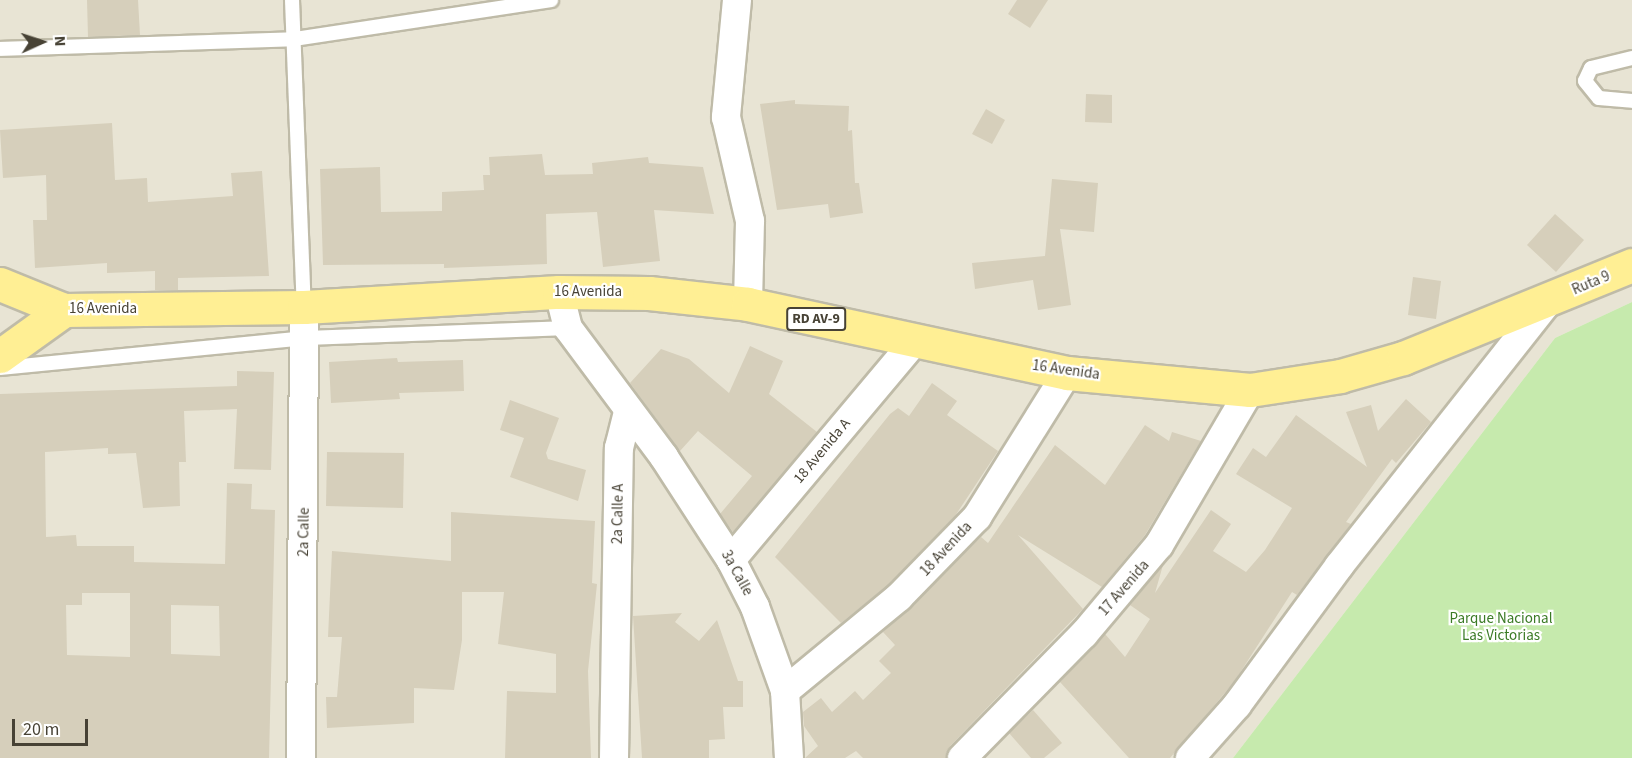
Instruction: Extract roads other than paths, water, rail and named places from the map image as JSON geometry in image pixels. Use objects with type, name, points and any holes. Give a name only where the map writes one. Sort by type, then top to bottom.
[{"type":"main road","name":"Ruta 9","points":[[1549,300],[1632,265]]},
{"type":"main road","name":"16 Avenida","points":[[0,284],[64,310],[305,323],[559,292],[649,293],[748,304],[914,342],[1067,373],[1250,390],[1340,376],[1403,358],[1549,300]]},
{"type":"main road","points":[[0,356],[64,310]]},
{"type":"street","points":[[737,0],[726,117],[750,221],[748,304]]},
{"type":"street","points":[[559,292],[568,327],[628,411]]},
{"type":"street","points":[[1190,758],[1237,705],[1339,566],[1549,300]]},
{"type":"street","name":"2a Calle","points":[[301,758],[305,323]]},
{"type":"street","name":"18 Avenida A","points":[[731,560],[914,342]]},
{"type":"street","name":"18 Avenida","points":[[785,691],[899,597],[970,524],[1008,473],[1067,373]]},
{"type":"street","name":"17 Avenida","points":[[962,758],[1076,642],[1159,545],[1250,390]]},
{"type":"street","name":"3a Calle","points":[[628,411],[731,560],[769,638],[785,691],[789,758]]},
{"type":"street","name":"2a Calle A","points":[[614,758],[619,448],[628,411]]},
{"type":"lane","points":[[292,0],[305,323]]},
{"type":"lane","points":[[0,49],[294,39],[551,0]]},
{"type":"lane","points":[[1632,58],[1591,68],[1585,81],[1599,98],[1632,101]]},
{"type":"lane","name":"16 Avenida","points":[[0,368],[305,323],[568,327]]},
{"type":"park label","name":"Parque Nacional Las Victorias","points":[[1501,626]]}]
